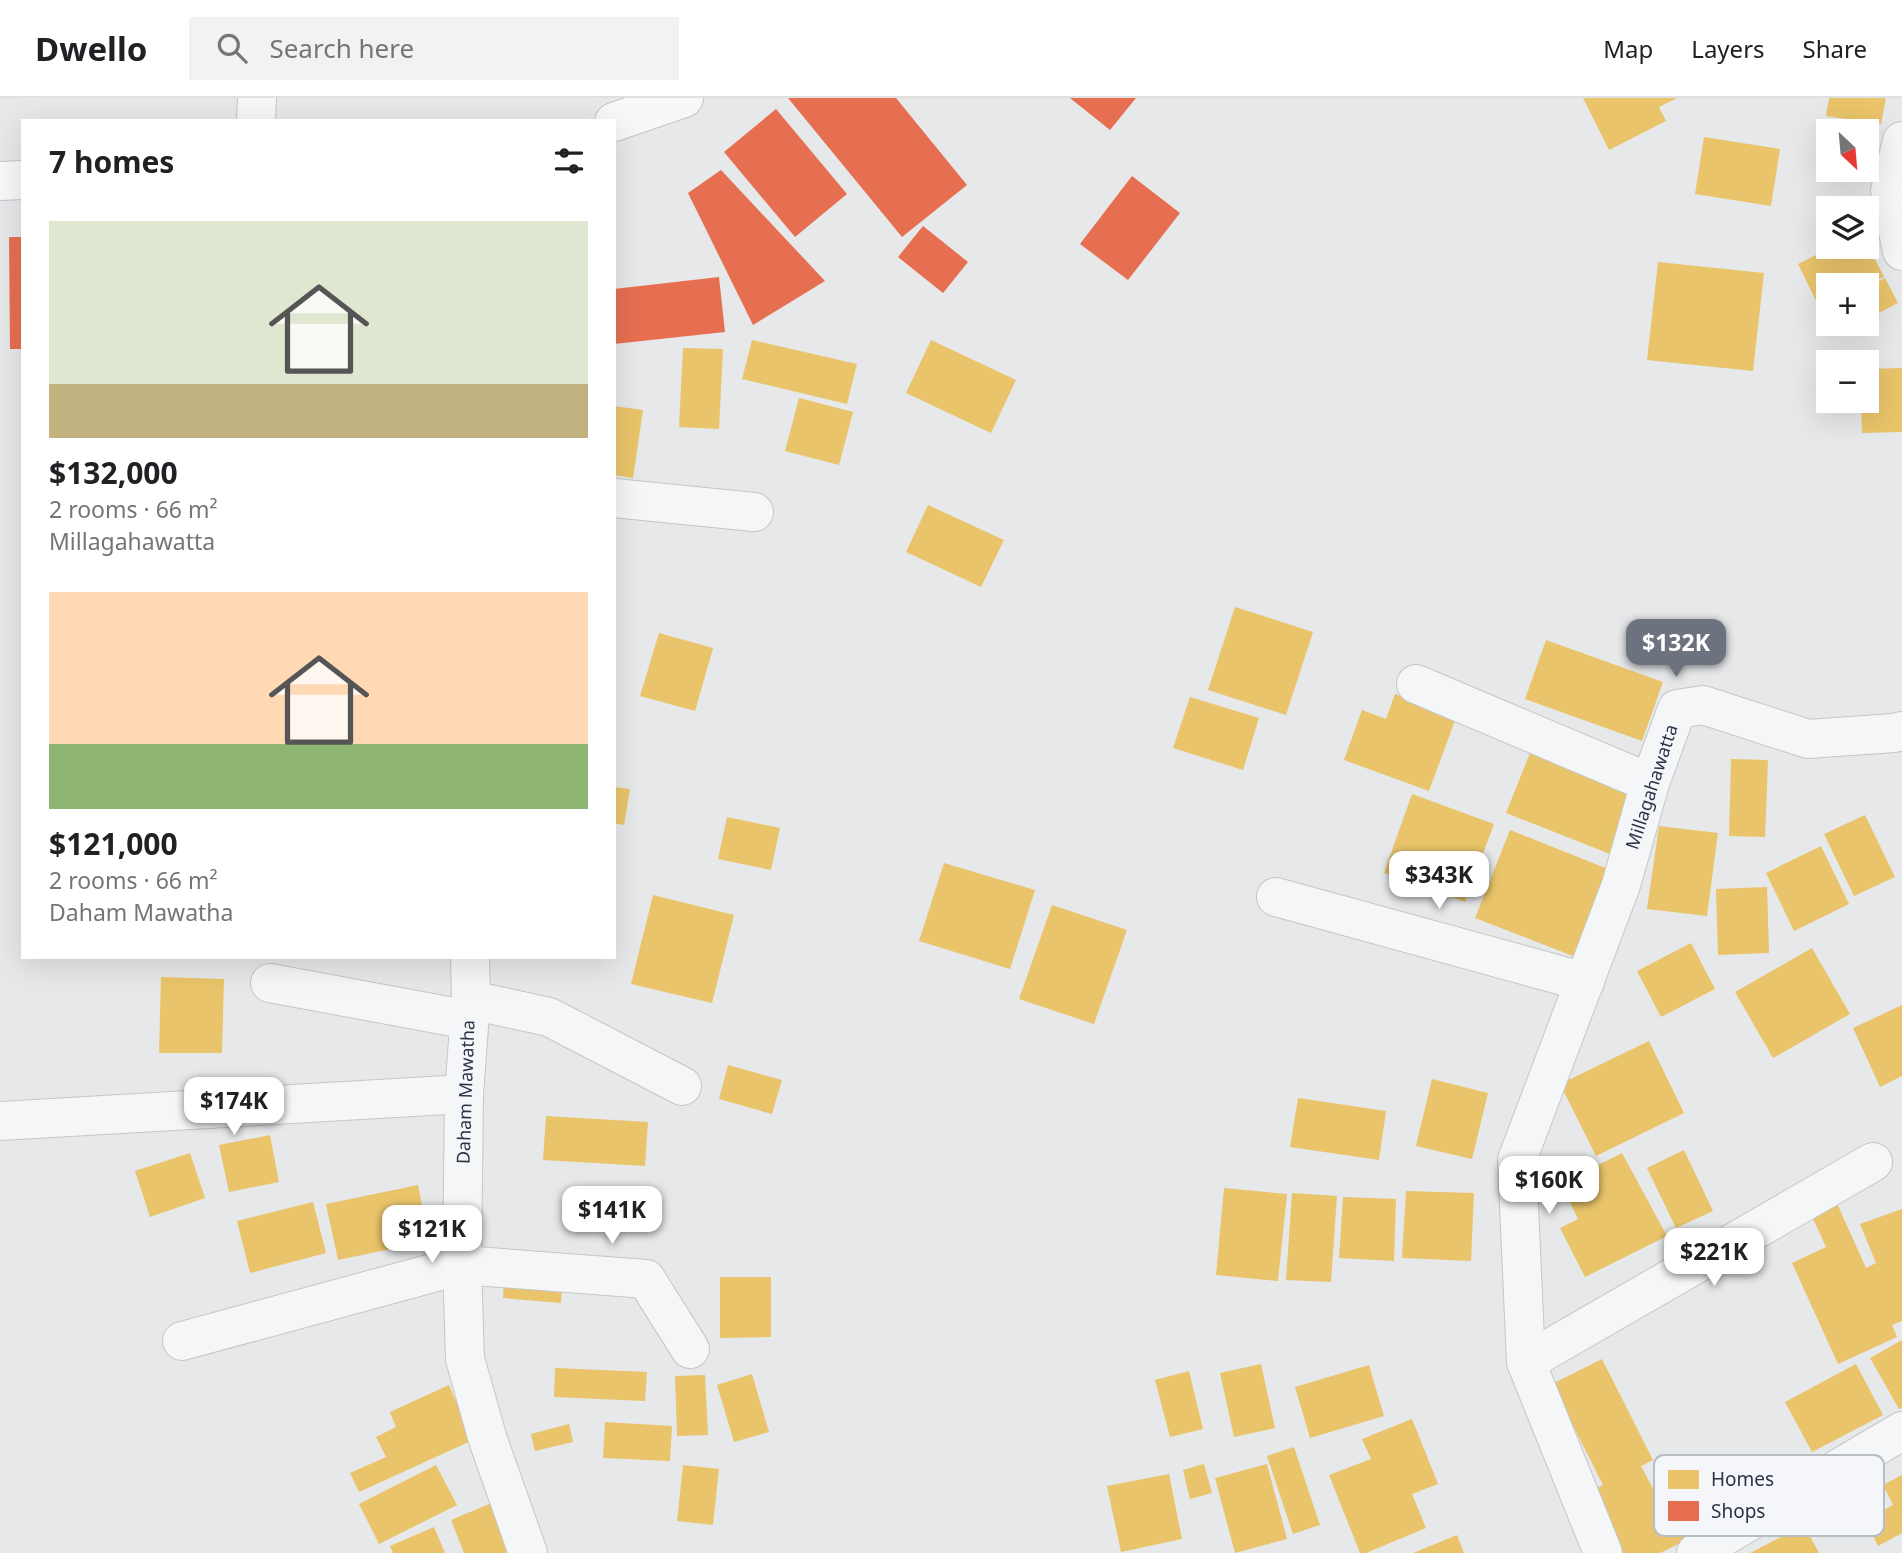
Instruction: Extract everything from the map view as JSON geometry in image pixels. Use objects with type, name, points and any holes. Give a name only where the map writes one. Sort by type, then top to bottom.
[{"type":"main road","points":[[616,121],[666,101]]},
{"type":"main road","points":[[0,181],[21,180]]},
{"type":"street","points":[[256,119],[257,98]]},
{"type":"street","points":[[1902,141],[1890,191],[1902,251]]},
{"type":"street","points":[[616,498],[754,512]]},
{"type":"street","points":[[1416,684],[1650,783]]},
{"type":"street","name":"Millagahawatta","points":[[1603,1553],[1526,1362],[1517,1160],[1621,885],[1650,783],[1677,709],[1703,705],[1808,739],[1902,731]]},
{"type":"street","points":[[1276,897],[1585,982]]},
{"type":"street","name":"Daham Mawatha","points":[[470,959],[470,1010],[464,1094],[462,1265],[465,1359],[488,1440],[528,1553]]},
{"type":"street","points":[[270,983],[470,1010],[550,1017],[682,1086]]},
{"type":"street","points":[[0,1121],[464,1094]]},
{"type":"street","points":[[1526,1362],[1873,1162]]},
{"type":"street","points":[[182,1341],[462,1265],[646,1279],[690,1349]]},
{"type":"street","points":[[1861,1455],[1902,1431]]},
{"type":"street","points":[[1696,1553],[1725,1536]]},
{"type":"building: Homes","points":[[1583,98],[1677,98],[1659,107],[1666,121],[1609,150]]},
{"type":"building: Homes","points":[[1829,98],[1886,98],[1881,124],[1880,119],[1826,116]]},
{"type":"building: Homes","points":[[1704,137],[1780,149],[1771,206],[1695,194]]},
{"type":"building: Homes","points":[[1816,255],[1816,259],[1875,259],[1884,277],[1879,279],[1879,273],[1816,273],[1816,301],[1798,264]]},
{"type":"building: Homes","points":[[1658,262],[1764,273],[1753,371],[1647,360]]},
{"type":"building: Homes","points":[[1885,278],[1898,303],[1879,313],[1879,281]]},
{"type":"building: Homes","points":[[752,340],[857,364],[847,404],[742,379]]},
{"type":"building: Homes","points":[[931,340],[1016,380],[991,433],[906,393]]},
{"type":"building: Homes","points":[[683,348],[723,349],[719,429],[679,427]]},
{"type":"building: Homes","points":[[1902,368],[1902,432],[1862,433],[1861,413],[1879,413],[1879,369]]},
{"type":"building: Homes","points":[[799,398],[853,412],[839,465],[785,451]]},
{"type":"building: Homes","points":[[616,406],[643,410],[633,478],[616,475]]},
{"type":"building: Homes","points":[[928,505],[1004,540],[981,587],[906,552]]},
{"type":"building: Homes","points":[[1235,607],[1313,632],[1286,715],[1208,690]]},
{"type":"building: Homes","points":[[659,633],[713,648],[695,711],[640,696]]},
{"type":"building: Homes","points":[[1546,640],[1663,682],[1642,741],[1525,699]]},
{"type":"building: Homes","points":[[1395,694],[1457,715],[1429,791],[1344,760],[1362,710],[1386,719]]},
{"type":"building: Homes","points":[[1190,697],[1259,718],[1243,770],[1173,748]]},
{"type":"building: Homes","points":[[1532,748],[1636,788],[1610,854],[1506,813]]},
{"type":"building: Homes","points":[[1731,759],[1768,760],[1765,837],[1729,836]]},
{"type":"building: Homes","points":[[616,787],[630,789],[624,825],[616,823]]},
{"type":"building: Homes","points":[[1412,794],[1494,824],[1465,902],[1384,873]]},
{"type":"building: Homes","points":[[1865,815],[1895,877],[1854,896],[1824,834]]},
{"type":"building: Homes","points":[[727,817],[780,828],[771,870],[718,859]]},
{"type":"building: Homes","points":[[1659,826],[1718,833],[1707,916],[1647,909]]},
{"type":"building: Homes","points":[[1510,830],[1608,869],[1573,956],[1475,918]]},
{"type":"building: Homes","points":[[1821,846],[1849,904],[1794,931],[1766,873]]},
{"type":"building: Homes","points":[[944,863],[1035,890],[1010,969],[919,941]]},
{"type":"building: Homes","points":[[1767,887],[1769,953],[1718,955],[1716,889]]},
{"type":"building: Homes","points":[[653,895],[734,915],[712,1003],[631,984]]},
{"type":"building: Homes","points":[[1052,905],[1127,930],[1094,1024],[1019,999]]},
{"type":"building: Homes","points":[[1691,943],[1715,989],[1661,1017],[1637,971]]},
{"type":"building: Homes","points":[[1812,948],[1850,1014],[1773,1058],[1735,992]]},
{"type":"building: Homes","points":[[161,977],[224,979],[222,1053],[159,1053]]},
{"type":"building: Homes","points":[[1902,1005],[1902,1076],[1880,1087],[1853,1028]]},
{"type":"building: Homes","points":[[1649,1041],[1684,1113],[1596,1156],[1560,1084]]},
{"type":"building: Homes","points":[[728,1065],[782,1080],[772,1114],[719,1099]]},
{"type":"building: Homes","points":[[1432,1079],[1488,1093],[1472,1159],[1416,1146]]},
{"type":"building: Homes","points":[[1298,1098],[1386,1111],[1379,1160],[1290,1147]]},
{"type":"building: Homes","points":[[546,1116],[648,1122],[645,1166],[543,1160]]},
{"type":"building: Homes","points":[[270,1135],[279,1182],[229,1192],[219,1145]]},
{"type":"building: Homes","points":[[1684,1150],[1713,1211],[1676,1228],[1647,1168]]},
{"type":"building: Homes","points":[[190,1153],[205,1198],[150,1217],[135,1171]]},
{"type":"building: Homes","points":[[1622,1153],[1667,1236],[1585,1277],[1560,1228],[1578,1219],[1561,1184]]},
{"type":"building: Homes","points":[[418,1185],[429,1241],[338,1260],[326,1204]]},
{"type":"building: Homes","points":[[1224,1188],[1287,1194],[1278,1281],[1216,1275]]},
{"type":"building: Homes","points":[[1406,1191],[1474,1193],[1471,1261],[1402,1258]]},
{"type":"building: Homes","points":[[1292,1193],[1337,1196],[1331,1282],[1286,1280]]},
{"type":"building: Homes","points":[[1343,1197],[1396,1199],[1394,1261],[1339,1258]]},
{"type":"building: Homes","points":[[626,1198],[627,1219],[596,1220],[595,1199]]},
{"type":"building: Homes","points":[[1835,1199],[1866,1268],[1876,1263],[1860,1224],[1902,1209],[1902,1321],[1892,1325],[1897,1337],[1838,1364],[1792,1263],[1826,1247],[1809,1210]]},
{"type":"building: Homes","points":[[313,1202],[326,1253],[250,1273],[237,1221]]},
{"type":"building: Homes","points":[[505,1268],[563,1273],[561,1303],[503,1298]]},
{"type":"building: Homes","points":[[720,1277],[771,1277],[771,1337],[720,1338]]},
{"type":"building: Homes","points":[[1902,1340],[1902,1408],[1899,1409],[1870,1358]]},
{"type":"building: Homes","points":[[1602,1359],[1653,1460],[1641,1466],[1654,1490],[1654,1536],[1685,1536],[1687,1540],[1660,1553],[1619,1553],[1589,1492],[1603,1485],[1552,1384]]},
{"type":"building: Homes","points":[[1261,1364],[1275,1428],[1234,1437],[1220,1373]]},
{"type":"building: Homes","points":[[1856,1364],[1883,1415],[1812,1452],[1785,1402]]},
{"type":"building: Homes","points":[[1369,1365],[1384,1416],[1310,1438],[1295,1387]]},
{"type":"building: Homes","points":[[555,1368],[647,1372],[645,1401],[554,1397]]},
{"type":"building: Homes","points":[[1189,1371],[1203,1429],[1170,1437],[1155,1380]]},
{"type":"building: Homes","points":[[752,1374],[769,1432],[734,1442],[717,1385]]},
{"type":"building: Homes","points":[[705,1375],[708,1435],[677,1436],[675,1376]]},
{"type":"building: Homes","points":[[449,1385],[473,1440],[359,1492],[350,1473],[386,1457],[376,1437],[396,1427],[390,1412]]},
{"type":"building: Homes","points":[[1412,1419],[1438,1484],[1412,1494],[1426,1528],[1366,1553],[1360,1553],[1329,1475],[1371,1459],[1362,1439]]},
{"type":"building: Homes","points":[[605,1422],[672,1426],[670,1461],[603,1458]]},
{"type":"building: Homes","points":[[569,1424],[573,1442],[535,1451],[531,1434]]},
{"type":"building: Homes","points":[[1294,1447],[1320,1525],[1293,1534],[1267,1456]]},
{"type":"building: Homes","points":[[1204,1464],[1212,1493],[1190,1499],[1183,1470]]},
{"type":"building: Homes","points":[[1267,1464],[1287,1539],[1235,1553],[1215,1478]]},
{"type":"building: Homes","points":[[436,1465],[457,1505],[379,1544],[359,1504]]},
{"type":"building: Homes","points":[[683,1465],[719,1469],[713,1525],[677,1521]]},
{"type":"building: Homes","points":[[1169,1474],[1182,1539],[1121,1552],[1107,1486]]},
{"type":"building: Homes","points":[[1902,1475],[1902,1533],[1878,1546],[1873,1536],[1884,1536],[1884,1510],[1893,1505],[1884,1484]]},
{"type":"building: Homes","points":[[494,1502],[513,1553],[464,1553],[451,1520]]},
{"type":"building: Homes","points":[[434,1527],[445,1553],[393,1553],[390,1546]]},
{"type":"building: Homes","points":[[1457,1535],[1464,1553],[1413,1553]]},
{"type":"building: Homes","points":[[1783,1536],[1810,1536],[1819,1553],[1750,1553]]},
{"type":"building: Shops","points":[[788,98],[896,98],[967,185],[902,237]]},
{"type":"building: Shops","points":[[1070,98],[1136,98],[1110,130]]},
{"type":"building: Shops","points":[[776,109],[847,194],[795,237],[724,152]]},
{"type":"building: Shops","points":[[721,170],[825,281],[753,325],[688,193]]},
{"type":"building: Shops","points":[[1132,176],[1180,213],[1128,280],[1080,244]]},
{"type":"building: Shops","points":[[923,226],[968,262],[943,293],[898,257]]},
{"type":"building: Shops","points":[[9,237],[21,237],[21,349],[10,349]]},
{"type":"building: Shops","points":[[719,277],[725,332],[616,344],[616,289]]}]
